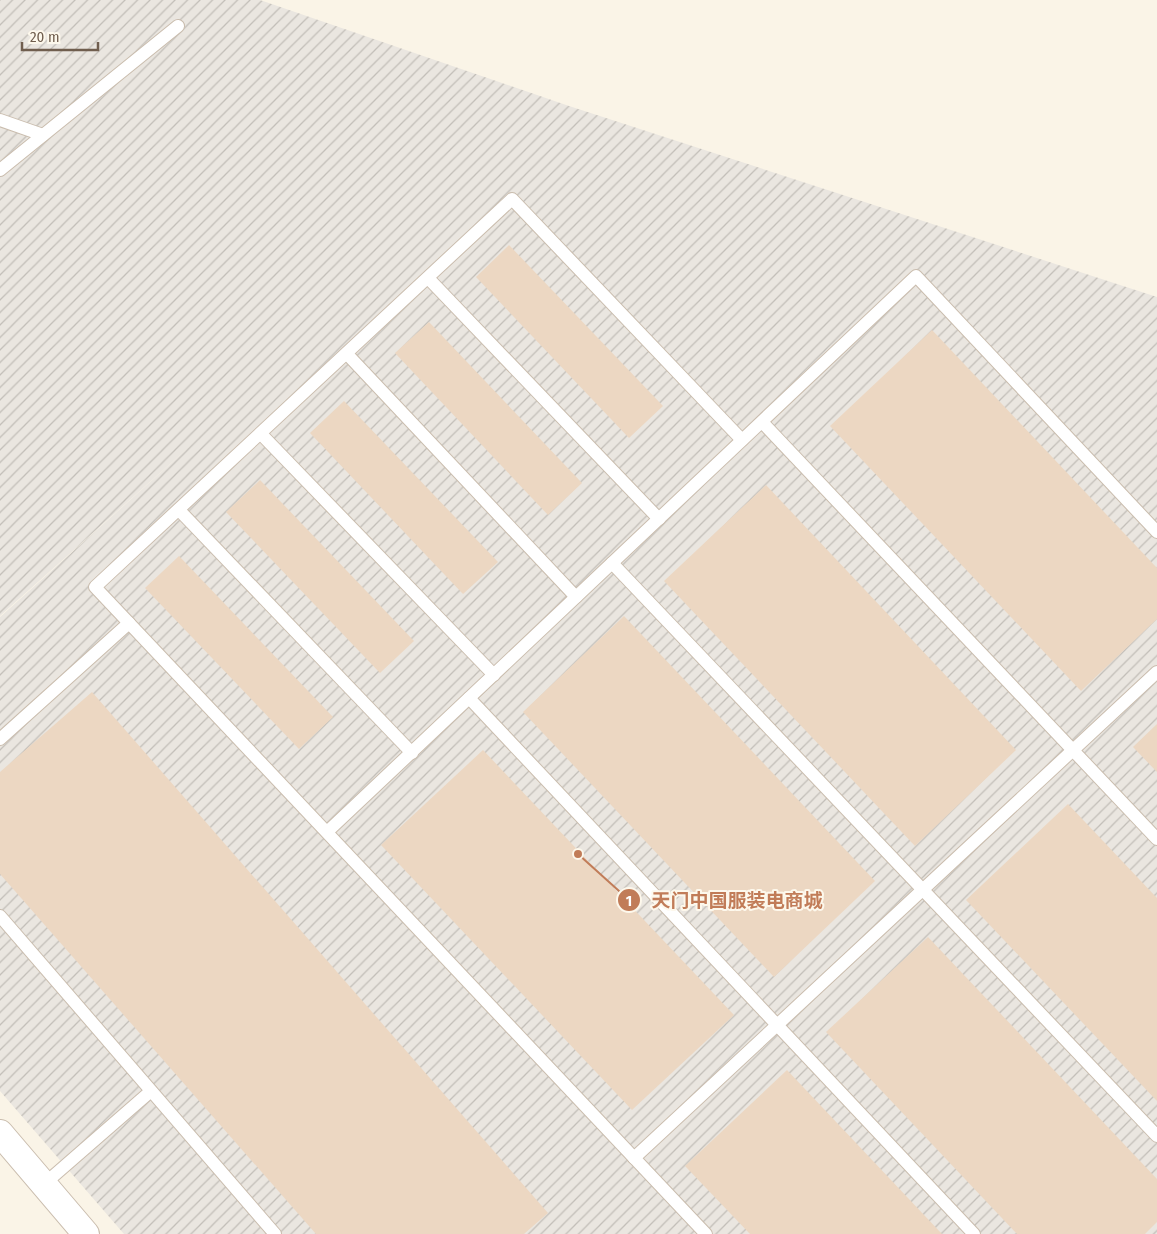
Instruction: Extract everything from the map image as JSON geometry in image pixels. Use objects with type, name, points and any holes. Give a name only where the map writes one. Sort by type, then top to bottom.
[{"type":"street","points":[[0,1133],[86,1234]]},
{"type":"lane","points":[[0,170],[178,26]]},
{"type":"lane","points":[[0,120],[43,135]]},
{"type":"lane","points":[[706,1234],[95,588],[512,199],[742,440]]},
{"type":"lane","points":[[327,832],[916,276],[1157,532]]},
{"type":"lane","points":[[428,278],[659,519]]},
{"type":"lane","points":[[346,354],[576,597]]},
{"type":"lane","points":[[762,422],[1157,840]]},
{"type":"lane","points":[[261,434],[494,675]]},
{"type":"lane","points":[[179,510],[412,752]]},
{"type":"lane","points":[[612,563],[1157,1136]]},
{"type":"lane","points":[[0,739],[129,623]]},
{"type":"lane","points":[[634,1158],[1157,672]]},
{"type":"lane","points":[[469,698],[974,1234]]},
{"type":"lane","points":[[0,916],[275,1234]]},
{"type":"lane","points":[[43,1185],[152,1091]]},
{"type":"shaded area","points":[[0,0],[260,0],[569,106],[1157,297],[1157,1234],[124,1234],[0,1091],[0,617],[218,421],[0,616]]},
{"type":"building","points":[[509,245],[663,406],[629,438],[476,277]]},
{"type":"building","points":[[429,322],[582,483],[548,515],[395,353]]},
{"type":"building","points":[[932,330],[1157,568],[1157,619],[1081,691],[830,426]]},
{"type":"building","points":[[344,401],[498,562],[463,594],[310,433]]},
{"type":"building","points":[[260,480],[414,641],[380,673],[226,512]]},
{"type":"building","points":[[766,485],[1016,750],[915,846],[664,581]]},
{"type":"building","points":[[179,556],[333,717],[299,749],[145,588]]},
{"type":"building","points":[[624,616],[875,881],[774,977],[523,712]]},
{"type":"building","points":[[92,692],[548,1213],[524,1234],[316,1234],[0,874],[0,772]]},
{"type":"building","points":[[1157,724],[1157,772],[1133,747]]},
{"type":"building","points":[[483,750],[734,1015],[632,1110],[381,845]]},
{"type":"building","points":[[1068,804],[1157,898],[1157,1101],[966,900]]},
{"type":"building","points":[[928,937],[1157,1179],[1157,1222],[1145,1234],[1017,1234],[826,1032]]},
{"type":"building","points":[[787,1070],[942,1234],[750,1234],[685,1166]]},
{"type":"place","name":"天门中国服装电商城","points":[[578,854]]}]
